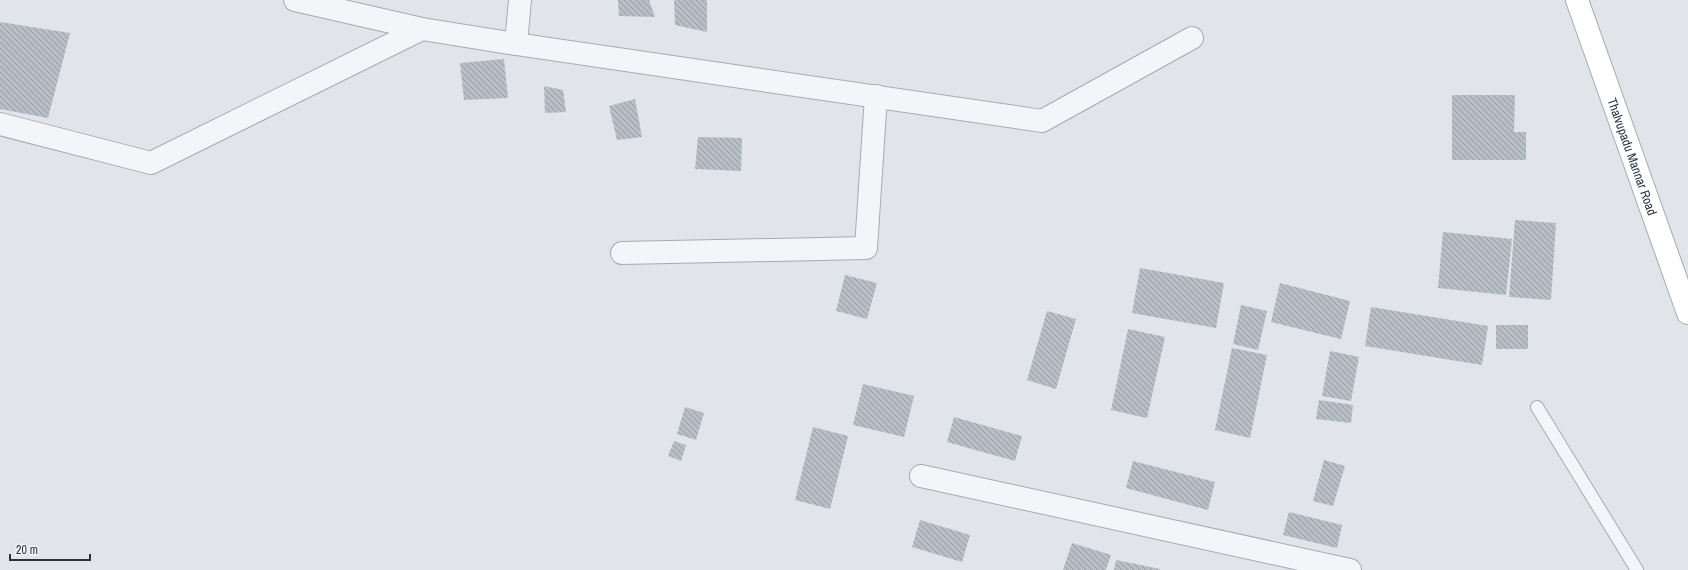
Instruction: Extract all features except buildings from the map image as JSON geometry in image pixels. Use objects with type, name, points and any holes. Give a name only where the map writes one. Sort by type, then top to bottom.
[{"type":"street","points":[[295,0],[422,29],[1042,121],[1192,38]]},
{"type":"street","points":[[516,44],[520,0]]},
{"type":"street","name":"Thalvupadu Mannar Road","points":[[1577,0],[1688,312]]},
{"type":"street","points":[[0,124],[151,163],[422,29]]},
{"type":"street","points":[[622,253],[866,248],[876,96]]},
{"type":"street","points":[[921,476],[1350,570]]},
{"type":"lane","points":[[1537,408],[1637,570]]}]
